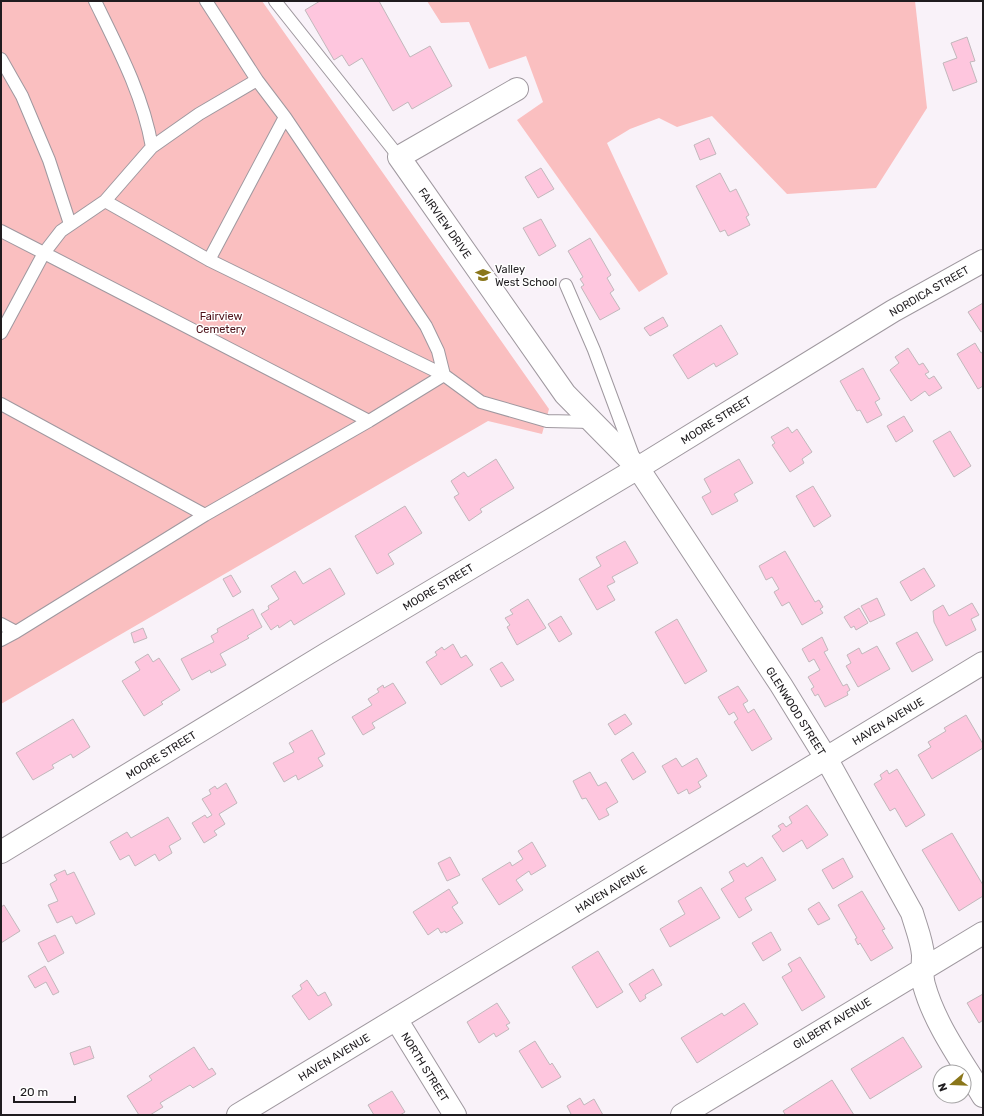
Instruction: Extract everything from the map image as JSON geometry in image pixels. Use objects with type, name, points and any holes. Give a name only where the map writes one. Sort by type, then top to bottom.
[{"type":"street","points":[[399,157],[517,89]]},
{"type":"street","name":"FAIRVIEW DRIVE","points":[[399,157],[565,394],[638,468]]},
{"type":"street","name":"NORDICA STREET","points":[[875,322],[983,261]]},
{"type":"street","name":"MOORE STREET","points":[[1,852],[328,653],[638,468],[875,322]]},
{"type":"street","name":"GLENWOOD STREET","points":[[638,468],[781,685],[826,758],[912,914],[920,937],[923,955],[921,969],[923,984],[935,1016],[983,1096]]},
{"type":"street","name":"HAVEN AVENUE","points":[[238,1115],[983,663]]},
{"type":"street","name":"GILBERT AVENUE","points":[[682,1115],[711,1107],[921,969],[983,933]]},
{"type":"street","name":"NORTH STREET","points":[[396,1019],[455,1115]]},
{"type":"lane","points":[[96,1],[118,46],[142,105],[152,147]]},
{"type":"lane","points":[[206,1],[257,80],[285,117],[426,326],[438,351],[444,376]]},
{"type":"lane","points":[[275,1],[399,157]]},
{"type":"lane","points":[[1,59],[22,96],[49,160],[70,224]]},
{"type":"lane","points":[[1,333],[44,253],[61,231],[105,201],[152,147],[199,114],[257,80]]},
{"type":"lane","points":[[209,260],[285,117]]},
{"type":"lane","points":[[105,201],[209,260],[444,376],[481,402],[547,421],[592,422]]},
{"type":"lane","points":[[1,231],[369,421]]},
{"type":"lane","points":[[566,285],[594,350],[638,468]]},
{"type":"lane","points":[[1,640],[205,516],[444,376]]},
{"type":"lane","points":[[1,404],[205,516]]},
{"type":"lane","points":[[1,624],[16,632]]},
{"type":"green space","name":"Fairview Cemetery","points":[[1,1],[262,1],[549,409],[542,434],[488,421],[1,704]]},
{"type":"green space","points":[[427,1],[915,1],[927,108],[876,188],[787,194],[712,116],[677,127],[659,118],[630,129],[607,143],[668,274],[639,292],[517,120],[543,102],[526,56],[489,69],[469,22],[441,23]]},
{"type":"building","points":[[320,1],[379,1],[410,57],[430,46],[452,86],[412,109],[408,102],[393,111],[362,58],[349,66],[342,55],[334,60],[305,10]]},
{"type":"building","points":[[967,37],[975,61],[970,62],[977,82],[953,91],[943,63],[957,58],[951,43]]},
{"type":"building","points":[[709,138],[716,154],[700,160],[694,145]]},
{"type":"building","points":[[541,168],[554,189],[538,198],[525,177]]},
{"type":"building","points":[[720,173],[730,192],[736,189],[749,215],[746,217],[750,225],[728,236],[725,230],[720,232],[696,186]]},
{"type":"building","points":[[541,219],[556,246],[539,256],[523,228]]},
{"type":"building","points":[[590,238],[611,275],[607,278],[614,290],[610,293],[620,309],[600,320],[581,287],[584,285],[580,279],[583,277],[568,251]]},
{"type":"building","points":[[983,303],[983,331],[981,332],[968,312]]},
{"type":"building","points":[[663,317],[668,326],[650,336],[644,328]]},
{"type":"building","points":[[721,325],[738,354],[716,367],[714,363],[688,379],[673,355]]},
{"type":"building","points":[[975,343],[981,353],[983,352],[983,386],[978,389],[957,354]]},
{"type":"building","points":[[908,348],[919,365],[923,363],[929,372],[925,374],[929,379],[934,376],[942,388],[929,396],[925,391],[911,401],[890,370],[899,363],[895,357]]},
{"type":"building","points":[[863,368],[880,399],[875,402],[882,415],[867,423],[860,410],[857,411],[840,381]]},
{"type":"building","points":[[904,416],[913,431],[896,442],[887,426]]},
{"type":"building","points":[[788,427],[792,433],[797,429],[812,452],[802,459],[804,463],[790,472],[772,445],[775,443],[771,437]]},
{"type":"building","points":[[950,431],[971,466],[954,477],[933,441]]},
{"type":"building","points":[[496,459],[514,488],[480,509],[482,512],[469,521],[454,497],[459,494],[451,481],[464,472],[468,477]]},
{"type":"building","points":[[739,459],[753,483],[734,494],[738,501],[712,515],[702,497],[711,492],[704,479]]},
{"type":"building","points":[[813,486],[831,516],[814,527],[796,496]]},
{"type":"building","points":[[405,506],[422,533],[388,554],[394,564],[377,574],[355,536]]},
{"type":"building","points":[[625,541],[638,563],[612,577],[615,582],[607,586],[615,600],[597,610],[579,579],[601,566],[596,557]]},
{"type":"building","points":[[785,551],[815,602],[819,600],[823,607],[820,609],[823,613],[802,625],[789,602],[782,606],[774,592],[779,589],[772,577],[766,580],[759,566]]},
{"type":"building","points":[[330,568],[345,594],[294,625],[291,620],[279,628],[278,625],[271,630],[261,614],[269,609],[268,606],[279,599],[271,586],[295,571],[303,584]]},
{"type":"building","points":[[924,568],[935,586],[911,601],[900,582]]},
{"type":"building","points":[[231,575],[241,592],[233,597],[223,579]]},
{"type":"building","points":[[877,598],[885,615],[870,622],[861,606]]},
{"type":"building","points":[[528,599],[546,628],[517,645],[507,627],[510,625],[505,618],[513,614],[510,610]]},
{"type":"building","points":[[972,603],[979,615],[971,619],[976,630],[946,646],[934,622],[933,611],[943,605],[949,616]]},
{"type":"building","points":[[859,608],[868,623],[856,630],[854,626],[851,628],[844,617]]},
{"type":"building","points":[[253,609],[262,627],[247,636],[249,638],[220,654],[226,665],[211,673],[210,670],[192,680],[181,659],[214,642],[211,636],[218,632],[217,629]]},
{"type":"building","points":[[561,616],[572,634],[559,642],[548,624]]},
{"type":"building","points":[[677,619],[707,671],[685,684],[655,632]]},
{"type":"building","points":[[143,628],[147,638],[134,643],[131,633]]},
{"type":"building","points":[[917,632],[933,660],[912,672],[896,643]]},
{"type":"building","points":[[822,637],[828,650],[824,652],[843,686],[847,684],[850,690],[847,692],[848,695],[825,707],[818,694],[815,696],[811,689],[814,687],[808,677],[820,670],[814,659],[809,662],[802,649]]},
{"type":"building","points":[[453,644],[461,658],[466,655],[473,665],[441,685],[426,662],[437,655],[435,652],[442,647],[444,650]]},
{"type":"building","points":[[877,646],[890,669],[858,687],[846,666],[851,663],[847,655],[859,648],[862,654]]},
{"type":"building","points":[[148,654],[153,662],[159,658],[180,690],[161,702],[163,704],[144,716],[122,681],[140,670],[135,662]]},
{"type":"building","points":[[502,662],[514,680],[501,687],[490,669]]},
{"type":"building","points":[[393,683],[406,703],[372,723],[375,728],[363,735],[352,717],[372,705],[368,699],[379,692],[377,689],[383,685],[384,688]]},
{"type":"building","points":[[738,686],[748,701],[743,704],[748,713],[754,709],[772,739],[752,751],[734,722],[738,719],[734,712],[729,715],[718,697]]},
{"type":"building","points":[[625,714],[632,724],[615,735],[608,724]]},
{"type":"building","points":[[966,715],[983,744],[983,748],[932,779],[918,755],[931,747],[928,742],[946,731],[944,728]]},
{"type":"building","points":[[73,719],[90,747],[73,758],[71,754],[52,765],[54,768],[33,780],[16,753]]},
{"type":"building","points":[[312,730],[325,754],[318,758],[323,766],[298,780],[296,775],[284,782],[273,763],[294,752],[289,743]]},
{"type":"building","points":[[633,752],[646,772],[633,780],[621,760]]},
{"type":"building","points":[[676,758],[682,767],[697,758],[707,776],[698,782],[701,787],[689,794],[687,789],[678,794],[662,766]]},
{"type":"building","points":[[897,769],[925,815],[906,827],[895,808],[890,811],[874,784],[882,779],[880,775],[887,770],[889,774]]},
{"type":"building","points":[[590,772],[598,786],[606,782],[618,802],[606,809],[609,815],[599,820],[586,798],[582,799],[573,781]]},
{"type":"building","points":[[226,783],[237,803],[219,814],[225,824],[214,831],[217,835],[204,843],[192,823],[205,815],[207,818],[212,815],[202,799],[211,794],[209,790],[215,786],[217,789]]},
{"type":"building","points":[[807,805],[828,835],[807,849],[802,840],[783,852],[772,836],[781,830],[778,826],[783,823],[786,827],[792,823],[789,817]]},
{"type":"building","points":[[168,817],[181,839],[169,846],[172,853],[159,861],[155,854],[135,866],[129,855],[120,860],[110,842],[127,832],[131,838]]},
{"type":"building","points":[[952,833],[983,885],[983,896],[959,911],[922,850]]},
{"type":"building","points":[[532,842],[546,866],[531,875],[529,871],[516,880],[523,890],[499,905],[482,879],[510,862],[512,866],[523,859],[518,851]]},
{"type":"building","points":[[450,857],[460,875],[447,881],[438,863]]},
{"type":"building","points":[[762,857],[776,880],[745,898],[752,910],[739,918],[721,889],[734,881],[729,872],[744,863],[747,867]]},
{"type":"building","points":[[843,858],[853,877],[833,889],[822,870]]},
{"type":"building","points":[[65,870],[67,875],[74,872],[95,914],[76,924],[72,916],[57,923],[48,905],[58,901],[50,884],[57,880],[54,875]]},
{"type":"building","points":[[701,887],[720,918],[670,947],[660,929],[685,914],[678,901]]},
{"type":"building","points":[[449,889],[458,903],[452,907],[463,923],[446,933],[445,931],[441,933],[438,928],[428,935],[413,912]]},
{"type":"building","points":[[862,891],[885,929],[882,930],[893,948],[871,961],[860,943],[858,945],[855,939],[857,938],[838,905]]},
{"type":"building","points":[[819,902],[830,919],[818,925],[808,909]]},
{"type":"building","points":[[4,905],[20,931],[1,943],[1,907]]},
{"type":"building","points":[[771,932],[781,950],[763,961],[752,943]]},
{"type":"building","points":[[55,935],[64,953],[48,962],[38,943]]},
{"type":"building","points":[[598,951],[623,992],[597,1008],[572,967]]},
{"type":"building","points":[[800,957],[825,997],[802,1011],[782,977],[792,971],[788,964]]},
{"type":"building","points":[[45,966],[59,992],[53,995],[46,982],[35,988],[28,976]]},
{"type":"building","points":[[653,969],[662,985],[645,995],[646,998],[640,1002],[629,984]]},
{"type":"building","points":[[307,980],[318,996],[325,992],[332,1005],[309,1020],[292,996],[302,989],[300,985]]},
{"type":"building","points":[[983,994],[983,1020],[979,1023],[967,1003]]},
{"type":"building","points":[[497,1003],[510,1023],[506,1025],[509,1029],[496,1037],[494,1033],[479,1043],[467,1022]]},
{"type":"building","points":[[744,1003],[758,1024],[697,1063],[681,1038],[722,1013],[724,1016]]},
{"type":"building","points":[[903,1037],[922,1067],[870,1099],[851,1069]]},
{"type":"building","points":[[535,1041],[550,1065],[552,1063],[561,1077],[542,1088],[519,1051]]},
{"type":"building","points":[[90,1046],[94,1058],[74,1065],[70,1053]]},
{"type":"building","points":[[194,1047],[209,1070],[212,1068],[216,1074],[193,1088],[190,1085],[160,1103],[163,1107],[150,1115],[139,1115],[127,1096],[152,1080],[149,1076]]},
{"type":"building","points":[[832,1080],[854,1115],[783,1115],[785,1114],[783,1111]]},
{"type":"building","points":[[392,1091],[405,1112],[400,1115],[374,1115],[368,1105]]},
{"type":"building","points":[[580,1098],[584,1105],[594,1099],[603,1115],[569,1115],[571,1114],[567,1106]]},
{"type":"place","name":"Valley West School","points":[[483,275]]}]
